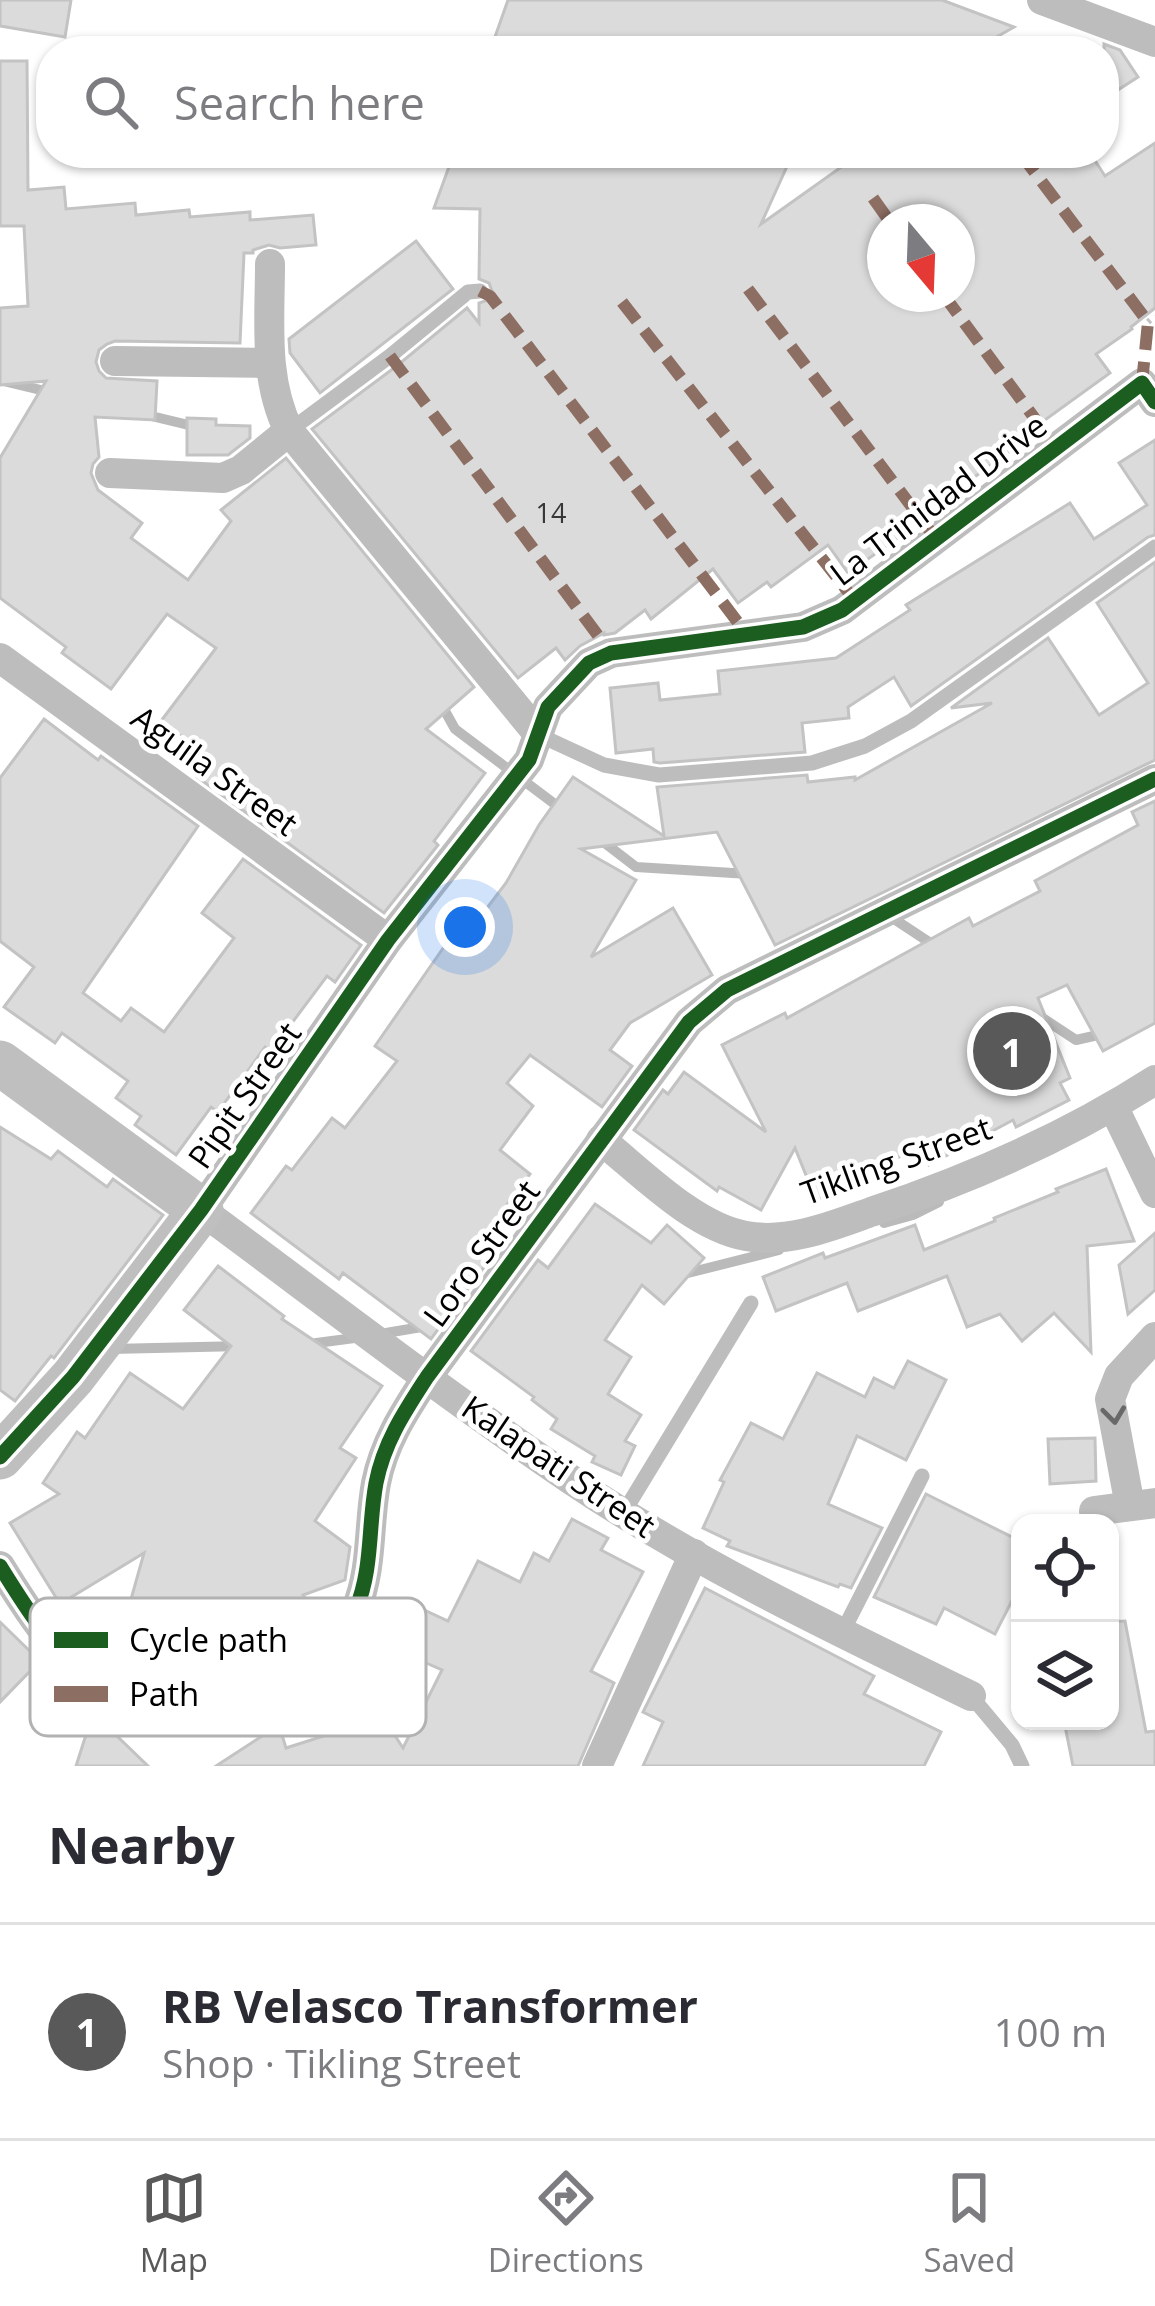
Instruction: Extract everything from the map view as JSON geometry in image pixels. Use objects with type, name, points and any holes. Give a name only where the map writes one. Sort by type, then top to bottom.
[{"type":"street","points":[[1042,0],[1155,42]]},
{"type":"street","points":[[270,264],[273,390],[289,431],[534,747]]},
{"type":"street","points":[[115,361],[270,363]]},
{"type":"street","name":"La Trinidad Drive","points":[[534,747],[548,706],[589,663],[611,653],[803,627],[842,610],[1149,392]]},
{"type":"street","points":[[110,473],[224,478],[289,431]]},
{"type":"street","name":"Aguila Street","points":[[0,658],[388,940]]},
{"type":"street","name":"Pipit Street","points":[[0,1457],[73,1377],[201,1210],[388,940],[534,747]]},
{"type":"street","name":"Loro Street","points":[[359,1598],[369,1563],[376,1484],[396,1424],[689,1022],[728,990],[1155,779]]},
{"type":"street","name":"Kalapati Street","points":[[0,1063],[572,1481],[694,1554],[971,1696]]},
{"type":"street","name":"Tikling Street","points":[[601,1140],[710,1223],[745,1236],[778,1238],[817,1231],[919,1196],[1013,1156],[1155,1080]]},
{"type":"street","points":[[1120,1102],[1155,1156]]},
{"type":"street","points":[[1120,1102],[1155,1193]]},
{"type":"street","points":[[1094,1511],[1143,1504],[1110,1399],[1119,1376],[1155,1337]]},
{"type":"street","points":[[597,1766],[694,1554]]},
{"type":"street","name":"Loro Street","points":[[0,1566],[30,1607]]},
{"type":"lane","points":[[289,431],[468,292],[480,291]]},
{"type":"lane","points":[[534,747],[658,775],[812,763],[865,746],[911,721],[1155,548]]},
{"type":"lane","points":[[624,1512],[751,1303]]},
{"type":"lane","points":[[842,1633],[922,1476]]},
{"type":"lane","points":[[971,1696],[1012,1745],[1022,1766]]},
{"type":"building","points":[[0,0],[71,0],[65,36],[0,26]]},
{"type":"building","points":[[508,0],[942,0],[1014,27],[998,36],[495,36]]},
{"type":"building","points":[[1119,50],[1120,50],[1138,77],[1119,89]]},
{"type":"building","points":[[0,61],[27,61],[28,190],[64,187],[66,209],[135,203],[136,215],[189,210],[190,217],[250,212],[250,220],[313,215],[316,245],[269,245],[244,253],[240,343],[115,341],[99,350],[96,362],[106,378],[157,381],[155,420],[95,417],[99,457],[91,473],[98,490],[142,523],[131,538],[188,580],[231,521],[221,510],[286,458],[474,687],[426,729],[485,773],[434,841],[438,845],[384,913],[197,777],[211,759],[161,721],[216,648],[167,614],[111,689],[62,653],[66,647],[0,598],[0,458],[46,381],[0,385],[0,308],[28,306],[24,226],[0,226]]},
{"type":"building","points":[[1155,143],[1155,308],[1096,354],[1110,373],[848,573],[828,545],[771,587],[767,582],[738,603],[713,569],[651,619],[645,610],[615,633],[604,633],[580,646],[565,660],[556,648],[518,678],[312,429],[467,308],[479,323],[479,303],[488,300],[492,291],[489,283],[479,279],[480,209],[434,208],[449,168],[786,168],[761,224],[840,168],[1100,168],[1105,176]]},
{"type":"building","points":[[416,241],[453,289],[320,393],[290,353],[289,339]]},
{"type":"building","points":[[187,418],[250,426],[250,438],[228,455],[187,455]]},
{"type":"building","points":[[1155,440],[1155,535],[911,706],[894,677],[848,707],[849,718],[802,723],[805,752],[660,763],[654,762],[653,749],[616,753],[610,688],[658,683],[660,700],[720,694],[718,671],[836,658],[910,610],[906,605],[1070,503],[1094,539],[1147,505],[1119,463]]},
{"type":"building","points":[[1155,562],[1155,760],[775,945],[717,832],[581,849],[636,880],[591,957],[673,908],[712,975],[630,1023],[610,1050],[632,1066],[602,1107],[530,1055],[507,1083],[533,1106],[500,1150],[530,1174],[492,1225],[507,1236],[431,1339],[343,1273],[339,1279],[251,1213],[286,1166],[292,1170],[332,1118],[345,1128],[397,1061],[375,1046],[446,944],[455,950],[506,883],[573,777],[664,836],[657,787],[807,775],[808,782],[855,780],[992,703],[951,708],[1048,638],[1099,715],[1148,683],[1097,603]]},
{"type":"building","points":[[44,719],[198,826],[83,993],[121,1021],[131,1008],[164,1032],[234,938],[202,913],[243,859],[361,945],[335,982],[327,976],[271,1051],[265,1047],[218,1112],[211,1107],[176,1155],[135,1125],[141,1116],[116,1098],[128,1081],[62,1033],[55,1043],[4,1007],[34,967],[0,941],[0,778]]},
{"type":"building","points":[[1155,801],[1155,1023],[1103,1051],[1067,985],[1038,998],[1070,1078],[1060,1083],[1069,1100],[1016,1127],[1013,1120],[929,1165],[921,1150],[867,1167],[870,1175],[816,1200],[795,1148],[761,1210],[719,1187],[717,1191],[634,1130],[663,1090],[668,1094],[684,1072],[766,1132],[722,1045],[785,1013],[787,1018],[969,918],[973,926],[1040,891],[1035,881],[1138,825],[1132,812]]},
{"type":"building","points":[[0,1127],[51,1159],[58,1151],[107,1187],[113,1179],[163,1215],[54,1358],[15,1401],[0,1390]]},
{"type":"building","points":[[1106,1169],[1134,1241],[1087,1246],[1091,1352],[1054,1313],[1022,1341],[1000,1314],[967,1327],[947,1276],[858,1311],[847,1283],[776,1311],[763,1277],[915,1225],[924,1250]]},
{"type":"building","points":[[595,1204],[651,1243],[667,1225],[704,1258],[664,1304],[642,1285],[605,1340],[631,1357],[608,1394],[641,1415],[625,1441],[635,1446],[621,1475],[592,1462],[595,1456],[551,1429],[557,1419],[471,1351],[538,1260],[548,1268]]},
{"type":"building","points":[[1155,1233],[1155,1290],[1128,1314],[1119,1265]]},
{"type":"building","points":[[218,1266],[282,1319],[382,1386],[340,1448],[356,1458],[315,1521],[350,1547],[345,1580],[305,1598],[131,1598],[144,1553],[70,1598],[56,1598],[10,1523],[59,1494],[43,1483],[77,1432],[85,1438],[130,1373],[183,1409],[231,1346],[184,1310]]},
{"type":"building","points":[[908,1361],[946,1380],[906,1460],[857,1436],[828,1504],[882,1528],[851,1588],[727,1546],[730,1541],[703,1528],[724,1482],[720,1480],[751,1423],[783,1439],[817,1373],[865,1397],[874,1378],[894,1388]]},
{"type":"building","points":[[1095,1438],[1096,1481],[1050,1484],[1048,1439]]},
{"type":"building","points":[[926,1494],[1011,1536],[1011,1603],[995,1634],[944,1608],[936,1624],[874,1597]]},
{"type":"building","points":[[572,1519],[608,1538],[601,1550],[643,1572],[591,1671],[614,1683],[578,1766],[216,1766],[262,1736],[282,1736],[286,1748],[324,1736],[395,1736],[403,1748],[409,1736],[426,1736],[426,1702],[442,1670],[426,1663],[426,1611],[448,1621],[478,1561],[520,1582],[534,1553],[549,1561]]},
{"type":"building","points":[[705,1588],[874,1676],[864,1694],[941,1732],[924,1766],[643,1766],[663,1722],[643,1712]]},
{"type":"building","points":[[1119,1621],[1125,1621],[1146,1732],[1155,1731],[1155,1766],[1073,1766],[1066,1730],[1119,1730]]},
{"type":"building","points":[[0,1622],[30,1651],[30,1671],[0,1702]]},
{"type":"building","points":[[86,1736],[117,1736],[148,1766],[76,1766]]},
{"type":"waterway","points":[[0,380],[49,392]]},
{"type":"waterway","points":[[143,414],[201,428]]},
{"type":"waterway","points":[[440,702],[455,729],[564,811]]},
{"type":"waterway","points":[[597,837],[636,867],[749,874]]},
{"type":"waterway","points":[[888,915],[938,948]]},
{"type":"waterway","points":[[1038,1015],[1076,1040],[1107,1033]]},
{"type":"waterway","points":[[884,1223],[939,1202]]},
{"type":"waterway","points":[[680,1275],[779,1250]]},
{"type":"waterway","points":[[380,1334],[463,1320]]},
{"type":"waterway","points":[[309,1344],[362,1337]]},
{"type":"waterway","points":[[111,1349],[243,1346]]},
{"type":"marked path","points":[[1031,168],[1148,322],[1142,383]]},
{"type":"marked path","points":[[873,198],[877,204]]},
{"type":"marked path","points":[[748,289],[936,539]]},
{"type":"marked path","points":[[480,291],[490,296],[746,633]]},
{"type":"marked path","points":[[622,302],[856,602]]},
{"type":"marked path","points":[[956,312],[1055,446]]},
{"type":"marked path","points":[[390,356],[611,653]]},
{"type":"cycle path","points":[[0,1457],[73,1377],[201,1210],[388,940],[529,760],[548,707],[589,663],[611,653],[803,627],[842,610],[1142,383],[1155,402]]},
{"type":"cycle path","points":[[359,1598],[380,1468],[403,1415],[689,1022],[727,990],[1155,779]]},
{"type":"cycle path","points":[[0,1566],[30,1611]]},
{"type":"place","name":"RB Velasco Transformer","points":[[1012,1051]]}]
